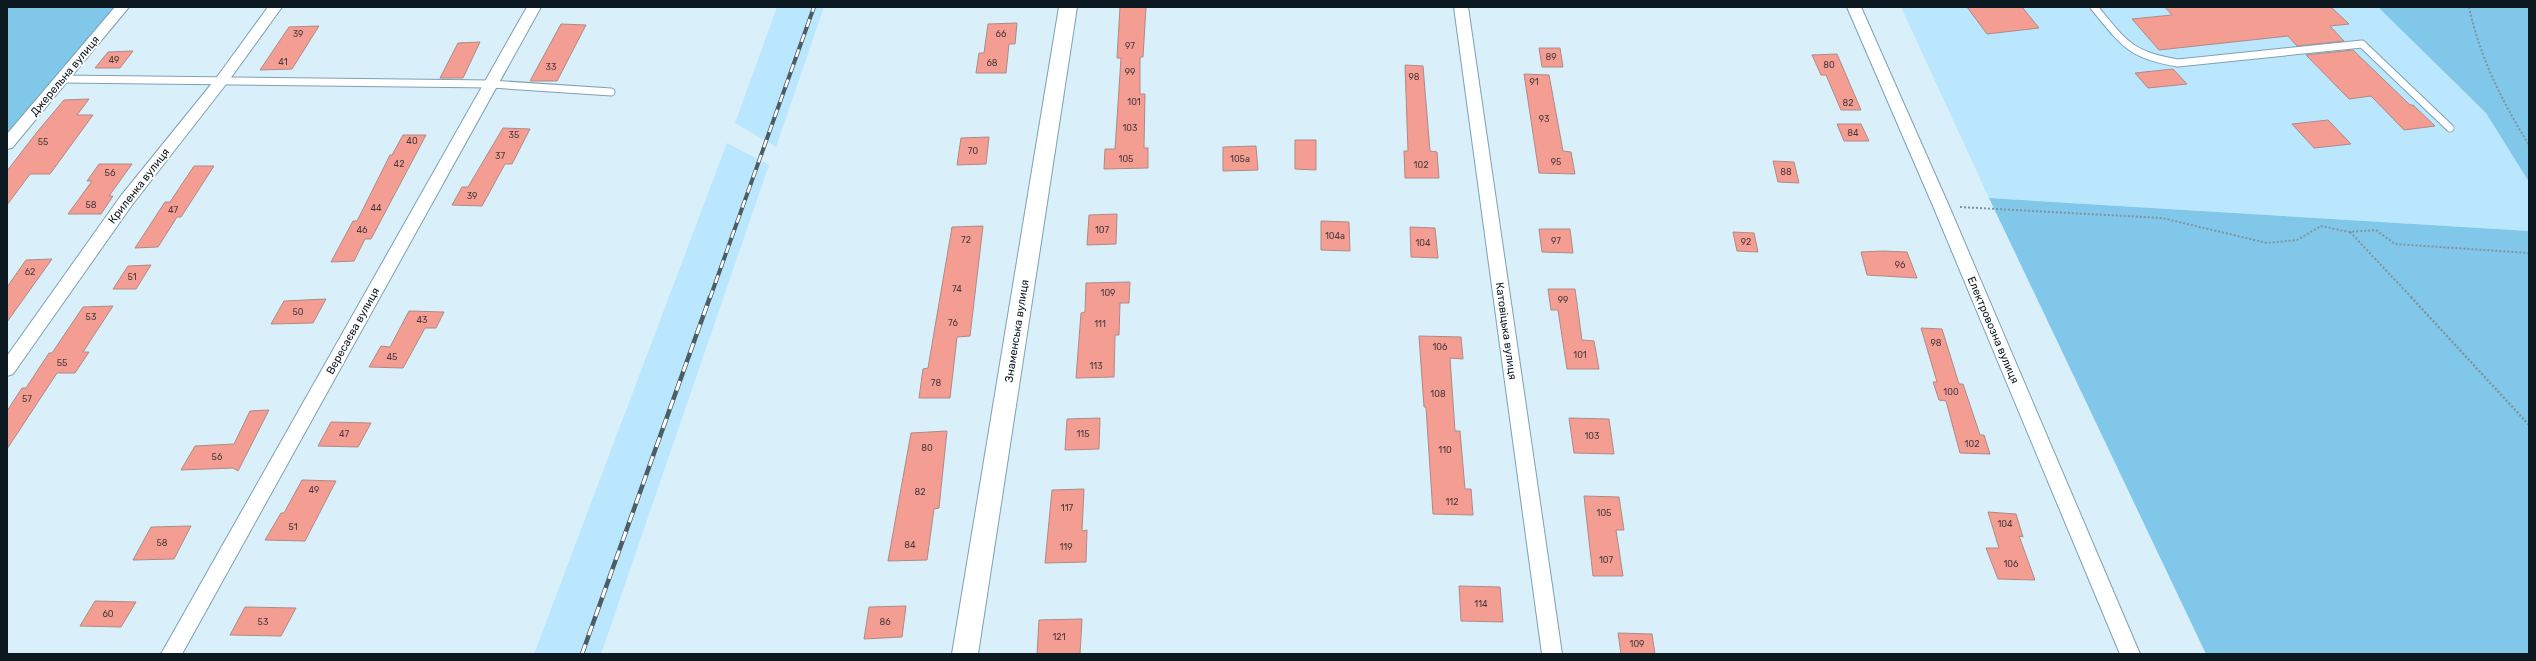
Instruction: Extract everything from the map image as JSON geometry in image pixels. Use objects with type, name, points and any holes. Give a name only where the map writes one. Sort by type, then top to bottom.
[{"type":"main road","name":"Знаменська вулиця","points":[[965,654],[1068,7]]},
{"type":"street","name":"Джерельна вулиця","points":[[7,144],[122,7]]},
{"type":"street","name":"Криленка вулиця","points":[[7,369],[126,201],[222,80],[275,7]]},
{"type":"street","name":"Вересаєва вулиця","points":[[171,654],[534,7]]},
{"type":"street","name":"Катовіцька вулиця","points":[[1461,7],[1552,654]]},
{"type":"street","name":"Електровозна вулиця","points":[[1854,7],[1941,206],[2130,654]]},
{"type":"lane","points":[[2094,7],[2128,47],[2153,59],[2178,63],[2362,44],[2450,128]]},
{"type":"lane","points":[[62,79],[491,84],[611,92]]},
{"type":"path","points":[[2469,7],[2479,51],[2500,98],[2529,145]]},
{"type":"path","points":[[1941,206],[2162,218],[2267,243],[2297,240],[2321,226],[2349,232],[2376,230],[2395,244],[2529,253]]},
{"type":"path","points":[[2349,232],[2529,425]]},
{"type":"shaded area","points":[[7,7],[122,7],[7,144]]},
{"type":"shaded area","points":[[777,7],[824,7],[776,147],[735,123]]},
{"type":"shaded area","points":[[1901,7],[2378,7],[2486,113],[2529,182],[2529,231],[1989,198]]},
{"type":"shaded area","points":[[2378,7],[2529,7],[2529,182],[2486,113]]},
{"type":"shaded area","points":[[727,143],[769,165],[601,654],[534,654]]},
{"type":"shaded area","points":[[1989,198],[2529,231],[2529,654],[2206,654]]},
{"type":"building","points":[[1120,7],[1146,7],[1143,57],[1140,57],[1140,94],[1145,94],[1144,148],[1148,148],[1148,168],[1104,169],[1105,149],[1115,149],[1121,58],[1117,58]]},
{"type":"building","points":[[1967,7],[2022,7],[2039,28],[1987,34]]},
{"type":"building","points":[[2165,7],[2331,7],[2349,24],[2330,26],[2344,41],[2297,46],[2288,36],[2159,50],[2132,19],[2172,15]]},
{"type":"building","points":[[1017,23],[1015,44],[1009,44],[1006,73],[976,73],[979,53],[984,53],[988,24]]},
{"type":"building","points":[[561,24],[586,25],[557,81],[530,81]]},
{"type":"building","points":[[319,26],[292,69],[260,70],[289,27]]},
{"type":"building","points":[[480,42],[463,78],[440,78],[458,43]]},
{"type":"building","points":[[1539,48],[1560,48],[1563,67],[1542,67]]},
{"type":"building","points":[[2353,50],[2410,105],[2413,105],[2435,126],[2404,130],[2371,96],[2349,99],[2306,55]]},
{"type":"building","points":[[133,51],[120,68],[95,68],[108,52]]},
{"type":"building","points":[[1837,54],[1861,110],[1841,110],[1826,75],[1821,75],[1812,55]]},
{"type":"building","points":[[1405,65],[1423,66],[1430,151],[1437,152],[1439,178],[1405,178],[1404,151],[1408,151]]},
{"type":"building","points":[[2173,69],[2187,84],[2148,88],[2135,73]]},
{"type":"building","points":[[1524,74],[1549,75],[1563,151],[1571,152],[1575,174],[1539,173]]},
{"type":"building","points":[[89,99],[77,115],[93,115],[50,174],[30,174],[7,205],[7,171],[37,132],[64,100]]},
{"type":"building","points":[[2328,120],[2351,144],[2314,148],[2292,124]]},
{"type":"building","points":[[1837,124],[1861,124],[1869,141],[1844,141]]},
{"type":"building","points":[[503,128],[530,129],[512,164],[505,164],[482,206],[452,205],[462,187],[468,187]]},
{"type":"building","points":[[403,135],[426,135],[371,239],[365,239],[354,261],[331,262],[353,221],[357,221],[390,155],[392,155]]},
{"type":"building","points":[[989,137],[986,164],[957,165],[961,138]]},
{"type":"building","points":[[1295,140],[1316,140],[1316,170],[1295,169]]},
{"type":"building","points":[[1256,146],[1258,170],[1223,171],[1223,147]]},
{"type":"building","points":[[1773,161],[1794,162],[1799,183],[1778,182]]},
{"type":"building","points":[[99,164],[132,164],[109,196],[113,196],[101,214],[68,214],[92,181],[87,181]]},
{"type":"building","points":[[194,166],[214,166],[181,217],[177,217],[158,247],[135,248],[165,202],[170,202]]},
{"type":"building","points":[[1117,214],[1116,244],[1087,245],[1089,215]]},
{"type":"building","points":[[1321,221],[1349,222],[1350,251],[1321,250]]},
{"type":"building","points":[[983,226],[970,336],[957,337],[950,398],[919,398],[923,369],[928,368],[952,227]]},
{"type":"building","points":[[1410,227],[1435,228],[1438,258],[1411,257]]},
{"type":"building","points":[[1539,229],[1570,229],[1573,253],[1542,252]]},
{"type":"building","points":[[1733,232],[1754,233],[1758,252],[1737,251]]},
{"type":"building","points":[[1861,252],[1907,252],[1917,278],[1867,275]]},
{"type":"building","points":[[52,259],[7,322],[7,287],[26,260]]},
{"type":"building","points":[[151,265],[136,289],[113,289],[128,266]]},
{"type":"building","points":[[1130,282],[1129,303],[1120,303],[1119,335],[1115,335],[1114,377],[1076,378],[1081,313],[1085,312],[1086,283]]},
{"type":"building","points":[[1548,289],[1575,289],[1582,340],[1594,341],[1599,369],[1567,369],[1558,310],[1551,310]]},
{"type":"building","points":[[326,299],[313,323],[271,324],[284,301]]},
{"type":"building","points":[[113,306],[83,352],[89,352],[75,373],[57,373],[7,449],[7,411],[22,388],[26,388],[49,353],[52,353],[83,307]]},
{"type":"building","points":[[409,311],[444,312],[436,328],[425,328],[403,368],[369,367],[381,346],[390,347]]},
{"type":"building","points":[[1921,328],[1942,329],[1959,384],[1963,384],[1980,435],[1984,435],[1990,454],[1960,453],[1946,401],[1939,400],[1933,382],[1937,382]]},
{"type":"building","points":[[1419,336],[1461,337],[1463,359],[1450,358],[1455,431],[1460,431],[1465,489],[1471,489],[1473,515],[1433,514],[1426,407],[1424,407]]},
{"type":"building","points":[[269,410],[238,471],[233,468],[181,470],[195,446],[234,444],[250,411]]},
{"type":"building","points":[[1100,418],[1099,449],[1065,450],[1067,419]]},
{"type":"building","points":[[1569,418],[1609,419],[1614,454],[1574,453]]},
{"type":"building","points":[[331,422],[371,423],[358,447],[318,446]]},
{"type":"building","points":[[947,431],[939,508],[934,509],[927,560],[888,561],[911,433]]},
{"type":"building","points":[[302,480],[336,481],[305,541],[265,540],[281,513],[284,513]]},
{"type":"building","points":[[1084,489],[1082,531],[1087,530],[1086,562],[1045,563],[1052,490]]},
{"type":"building","points":[[1584,496],[1619,497],[1624,530],[1616,530],[1623,576],[1593,576]]},
{"type":"building","points":[[1988,512],[2016,514],[2023,537],[2019,536],[2035,580],[1998,579],[1986,548],[1999,548]]},
{"type":"building","points":[[191,526],[174,559],[133,560],[151,527]]},
{"type":"building","points":[[1459,586],[1500,587],[1503,622],[1461,621]]},
{"type":"building","points":[[95,601],[136,602],[121,627],[80,626]]},
{"type":"building","points":[[906,606],[902,637],[864,639],[869,607]]},
{"type":"building","points":[[245,607],[296,608],[281,636],[230,635]]},
{"type":"building","points":[[1082,619],[1080,654],[1037,654],[1039,620]]},
{"type":"building","points":[[1618,633],[1652,634],[1655,654],[1621,654]]},
{"type":"railway","points":[[710,298],[814,7]]},
{"type":"railway","points":[[582,654],[710,297]]}]
